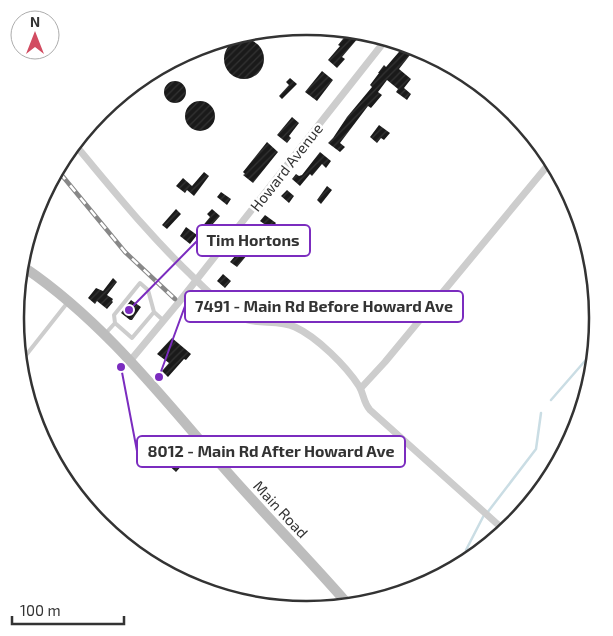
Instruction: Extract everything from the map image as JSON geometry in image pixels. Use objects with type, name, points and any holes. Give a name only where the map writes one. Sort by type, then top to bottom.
[{"type":"main road","name":"Main Road","points":[[28,270],[68,301],[130,361],[250,499],[342,598]]},
{"type":"street","name":"Howard Avenue","points":[[130,361],[197,280],[381,45]]},
{"type":"street","points":[[79,150],[146,230],[197,280],[238,316],[253,322],[284,324],[303,332],[332,355],[360,388],[363,400],[370,410],[499,525]]},
{"type":"street","points":[[360,388],[385,362],[546,168]]},
{"type":"lane","points":[[154,312],[132,338],[115,323],[114,315],[140,283],[148,290],[154,312],[164,321]]},
{"type":"lane","points":[[26,355],[68,301]]},
{"type":"lane","points":[[104,336],[115,323]]},
{"type":"building","points":[[344,38],[356,40],[342,57],[345,59],[337,68],[328,60],[340,46],[338,45]]},
{"type":"building","points":[[253,41],[261,48],[264,55],[263,67],[252,78],[236,78],[225,67],[224,55],[229,46]]},
{"type":"building","points":[[400,51],[410,55],[399,69],[411,79],[404,88],[411,94],[407,100],[396,92],[398,89],[387,80],[378,92],[382,95],[371,108],[368,106],[340,143],[345,147],[340,152],[328,143],[372,87],[370,85],[384,65],[386,67]]},
{"type":"building","points":[[322,71],[333,80],[317,101],[305,92]]},
{"type":"building","points":[[290,78],[297,84],[282,99],[279,96],[289,85],[286,82]]},
{"type":"building","points":[[175,81],[183,84],[186,92],[183,100],[175,103],[167,100],[164,92],[167,84]]},
{"type":"building","points":[[200,101],[211,105],[215,116],[211,127],[200,131],[189,127],[185,116],[189,105]]},
{"type":"building","points":[[292,117],[299,123],[289,136],[291,138],[287,143],[277,135]]},
{"type":"building","points":[[379,125],[390,133],[384,140],[381,138],[377,143],[370,137]]},
{"type":"building","points":[[267,142],[278,152],[253,183],[243,175],[245,174],[243,172]]},
{"type":"building","points":[[320,152],[331,161],[326,168],[322,164],[300,186],[292,179],[296,174],[302,175]]},
{"type":"building","points":[[204,172],[209,176],[194,196],[187,190],[185,193],[176,186],[183,178],[192,186]]},
{"type":"building","points":[[327,186],[332,190],[321,204],[317,200]]},
{"type":"building","points":[[287,190],[294,196],[289,203],[281,196]]},
{"type":"building","points":[[221,192],[231,199],[227,205],[217,197]]},
{"type":"building","points":[[176,209],[181,214],[167,229],[162,225]]},
{"type":"building","points":[[212,209],[220,216],[212,225],[218,229],[212,237],[201,228],[210,217],[207,214]]},
{"type":"building","points":[[265,215],[276,223],[271,229],[260,221]]},
{"type":"building","points":[[186,227],[197,235],[190,244],[180,236]]},
{"type":"building","points":[[247,242],[256,249],[251,256],[248,254],[237,267],[230,262]]},
{"type":"building","points":[[223,274],[231,281],[225,288],[217,281]]},
{"type":"building","points":[[113,278],[117,282],[107,295],[113,299],[113,302],[107,309],[97,301],[95,304],[88,298],[96,288],[103,291]]},
{"type":"building","points":[[131,300],[141,307],[132,320],[130,320],[121,313]]},
{"type":"building","points":[[172,338],[191,354],[168,377],[162,371],[169,363],[157,354]]},
{"type":"building","points":[[172,452],[184,463],[176,472],[164,461]]},
{"type":"waterway","points":[[551,400],[586,359]]},
{"type":"waterway","points":[[487,513],[536,449],[541,413]]},
{"type":"waterway","points":[[466,550],[484,515]]},
{"type":"railway","points":[[63,176],[125,252],[175,299]]},
{"type":"place","name":"Tim Hortons","points":[[129,310]]},
{"type":"place","name":"8012 - Main Rd After Howard Ave","points":[[121,367]]},
{"type":"place","name":"7491 - Main Rd Before Howard Ave","points":[[159,377]]}]
